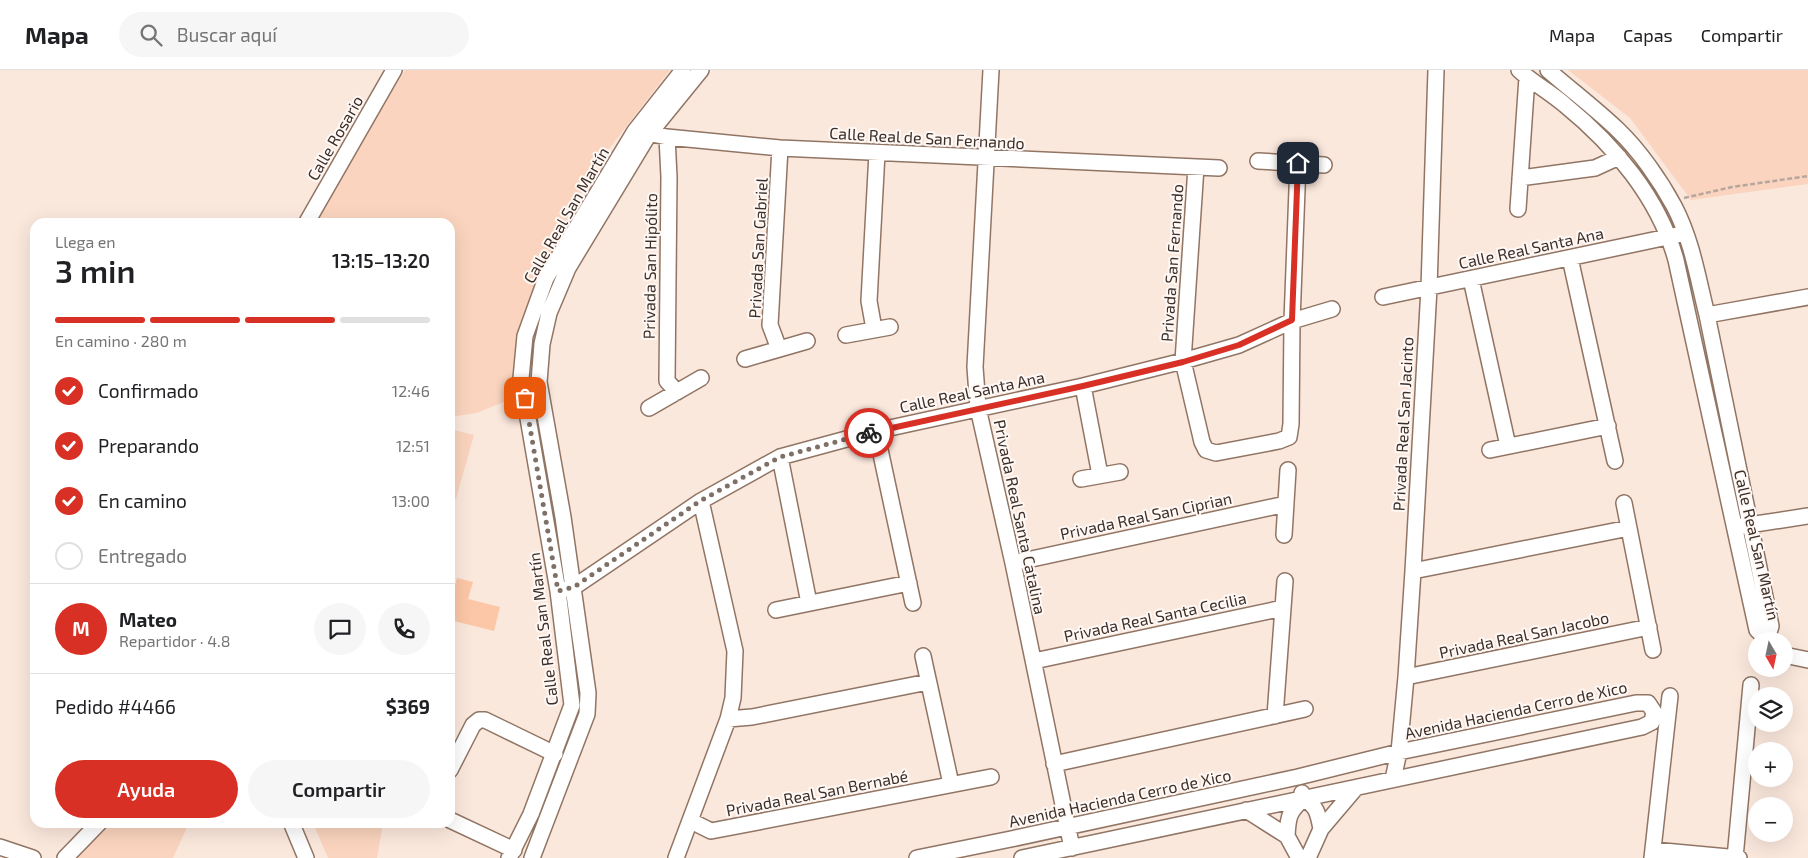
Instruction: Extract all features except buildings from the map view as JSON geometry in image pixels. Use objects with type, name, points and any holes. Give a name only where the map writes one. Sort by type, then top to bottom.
[{"type":"street","name":"Calle Rosario","points":[[309,218],[394,70]]},
{"type":"street","name":"Calle Real San Martín","points":[[512,854],[531,814],[572,706],[558,591],[521,378],[524,336],[546,278],[683,70]]},
{"type":"street","name":"Calle Real San Martín","points":[[532,858],[587,714],[588,693],[574,587],[539,382],[542,344],[549,313],[568,268],[642,132],[701,70]]},
{"type":"street","name":"Privada Real Santa Catalina","points":[[991,70],[975,367],[978,408],[1034,661],[1072,848]]},
{"type":"street","name":"Privada Real San Jacinto","points":[[1393,779],[1400,752],[1413,571],[1428,288],[1436,70]]},
{"type":"street","name":"Calle Real San Martín","points":[[1548,70],[1618,130],[1652,172],[1671,201],[1686,233],[1695,265],[1751,524],[1771,626],[1769,632]]},
{"type":"street","name":"Calle Real San Martín","points":[[1523,74],[1564,104],[1619,157],[1638,182],[1670,236],[1734,528],[1759,632]]},
{"type":"street","points":[[1518,209],[1523,74]]},
{"type":"street","name":"Calle Real de San Fernando","points":[[642,132],[667,137],[780,148],[986,159],[1218,168]]},
{"type":"street","name":"Privada San Hipólito","points":[[667,137],[669,177],[666,380],[678,392]]},
{"type":"street","name":"Privada San Gabriel","points":[[778,349],[770,325],[780,148]]},
{"type":"street","points":[[874,329],[869,301],[877,153]]},
{"type":"street","points":[[1520,178],[1595,168],[1619,157]]},
{"type":"street","points":[[1258,161],[1324,165]]},
{"type":"street","points":[[1292,320],[1298,163]]},
{"type":"street","name":"Privada San Fernando","points":[[1196,167],[1183,362],[1202,442],[1206,450],[1216,453],[1289,438],[1291,424],[1292,320]]},
{"type":"street","name":"Calle Real Santa Ana","points":[[1383,296],[1686,233]]},
{"type":"street","points":[[1570,258],[1615,461]]},
{"type":"street","points":[[1471,279],[1508,446]]},
{"type":"street","points":[[1706,315],[1808,297]]},
{"type":"street","name":"Calle Real Santa Ana","points":[[558,591],[574,587],[700,501],[780,457],[876,431],[1183,362],[1239,345],[1292,320],[1332,309]]},
{"type":"street","points":[[846,335],[890,327]]},
{"type":"street","points":[[745,359],[807,341]]},
{"type":"street","points":[[649,408],[701,378]]},
{"type":"street","points":[[1083,386],[1100,476]]},
{"type":"street","points":[[1490,450],[1608,426]]},
{"type":"street","points":[[876,431],[913,603]]},
{"type":"street","points":[[780,457],[809,603]]},
{"type":"street","points":[[1284,535],[1288,470]]},
{"type":"street","points":[[1081,479],[1120,472]]},
{"type":"street","points":[[676,858],[728,719],[733,698],[735,651],[700,501]]},
{"type":"street","points":[[1624,503],[1653,650]]},
{"type":"street","name":"Privada Real San Ciprian","points":[[1013,563],[1286,504]]},
{"type":"street","points":[[1734,528],[1808,516]]},
{"type":"street","points":[[1413,571],[1629,528]]},
{"type":"street","points":[[1275,716],[1285,581]]},
{"type":"street","points":[[776,610],[909,583]]},
{"type":"street","name":"Privada Real Santa Cecilia","points":[[1034,661],[1283,608]]},
{"type":"street","name":"Privada Real San Jacobo","points":[[1406,677],[1649,626]]},
{"type":"street","points":[[923,656],[951,784]]},
{"type":"street","points":[[1793,658],[1808,660]]},
{"type":"street","points":[[728,719],[752,717],[928,682]]},
{"type":"street","points":[[1670,696],[1652,854],[1737,858],[1751,685]]},
{"type":"street","name":"Avenida Hacienda Cerro de Xico","points":[[917,858],[1011,840],[1298,777],[1400,752],[1636,703],[1648,703],[1654,712],[1652,722],[1642,727],[1022,858]]},
{"type":"street","points":[[1054,764],[1304,709]]},
{"type":"street","points":[[455,760],[472,725],[479,720],[485,720],[555,754]]},
{"type":"street","name":"Privada Real San Bernabé","points":[[691,821],[711,831],[991,777]]},
{"type":"street","points":[[1298,777],[1304,798],[1314,805],[1322,829]]},
{"type":"street","points":[[1308,858],[1322,829],[1355,788]]},
{"type":"street","points":[[1287,836],[1288,816],[1293,808],[1304,798]]},
{"type":"street","points":[[1246,810],[1287,836],[1299,858]]},
{"type":"street","points":[[455,823],[512,854]]},
{"type":"street","points":[[65,858],[94,828]]},
{"type":"street","points":[[294,828],[306,858]]},
{"type":"street","points":[[1011,840],[1014,858]]},
{"type":"street","points":[[0,846],[33,858]]},
{"type":"path","points":[[1671,201],[1732,187],[1808,176]]},
{"type":"shaded area","points":[[405,70],[670,70],[595,167],[542,270],[517,335],[513,398],[477,413],[455,416],[455,218],[316,218]]},
{"type":"shaded area","points":[[1568,70],[1808,70],[1808,184],[1691,200],[1630,118]]},
{"type":"shaded area","points":[[455,430],[474,435],[455,499]]},
{"type":"shaded area","points":[[104,828],[187,828],[173,858],[77,858]]},
{"type":"shaded area","points":[[315,828],[382,828],[377,858],[328,858]]},
{"type":"way so far","points":[[525,398],[558,591],[574,587],[700,501],[780,457],[869,433]]},
{"type":"route","points":[[869,433],[1183,362],[1239,345],[1292,320],[1298,163]]}]
